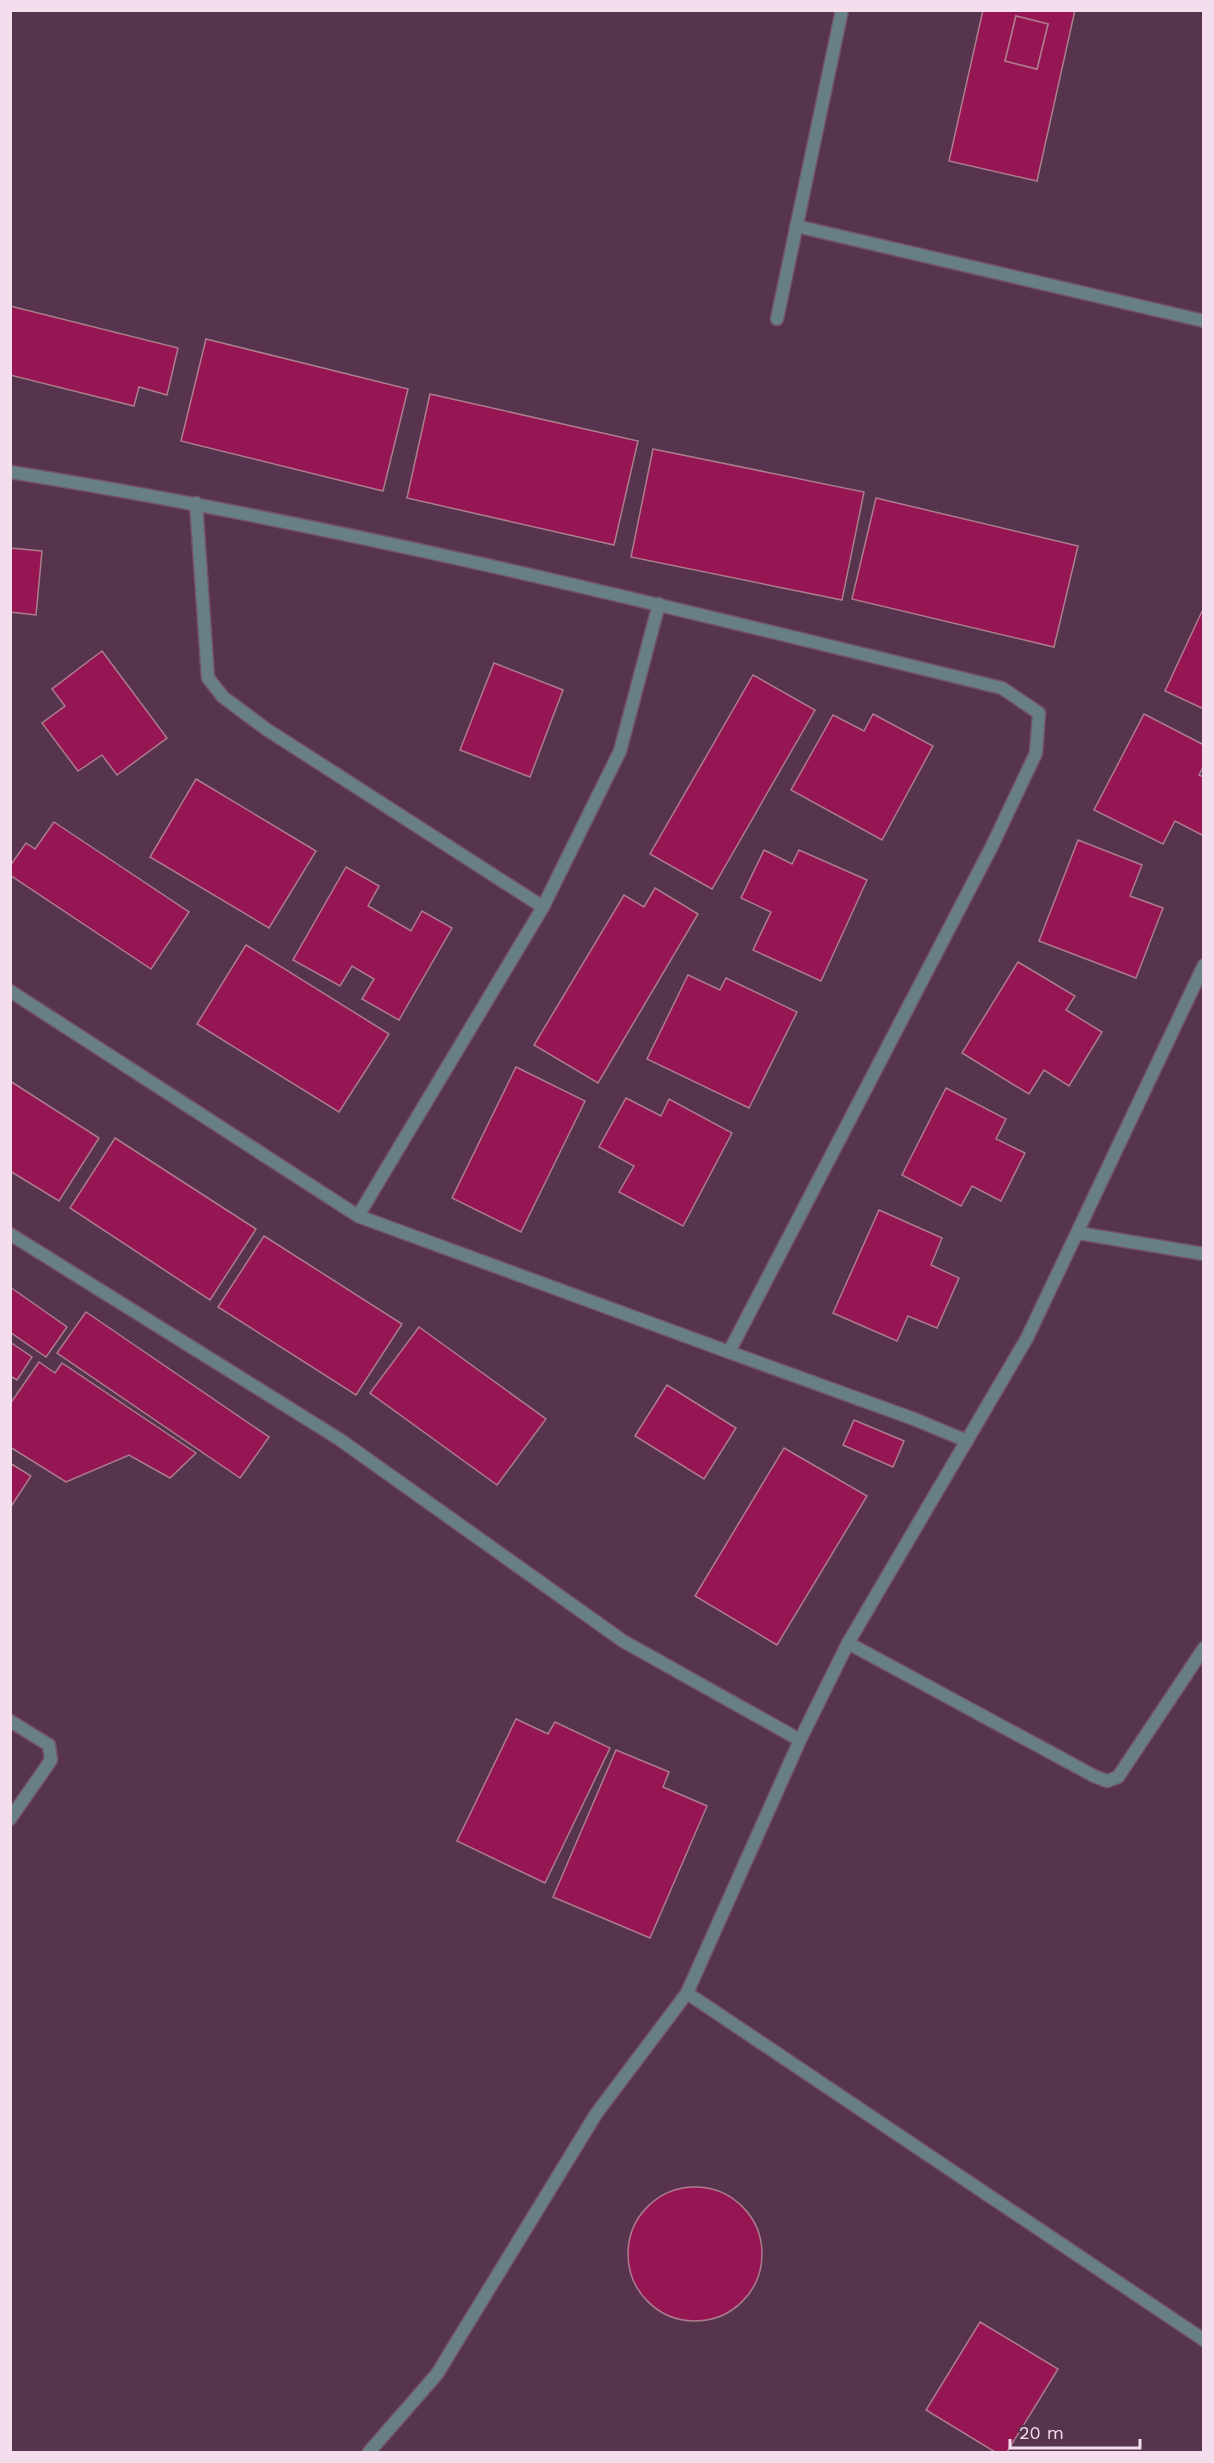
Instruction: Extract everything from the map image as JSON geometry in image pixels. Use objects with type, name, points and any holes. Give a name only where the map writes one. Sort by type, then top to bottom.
[{"type":"street","points":[[777,319],[842,11],[836,10]]},
{"type":"street","points":[[796,226],[1203,321]]},
{"type":"street","points":[[10,472],[196,503],[659,604],[1002,688],[1039,712],[1036,753],[992,846],[729,1352]]},
{"type":"street","points":[[196,503],[208,678],[223,697],[266,729],[543,907]]},
{"type":"street","points":[[358,1216],[543,907],[620,751],[659,604]]},
{"type":"street","points":[[369,2452],[437,2374],[596,2114],[687,1993],[800,1740],[848,1643],[1027,1338],[1203,965]]},
{"type":"street","points":[[10,991],[358,1216],[903,1415],[967,1441]]},
{"type":"street","points":[[1078,1233],[1203,1254]]},
{"type":"street","points":[[10,1234],[339,1439],[623,1641],[800,1740]]},
{"type":"street","points":[[848,1643],[1107,1781],[1118,1777],[1203,1648]]},
{"type":"street","points":[[10,1722],[50,1745],[51,1760],[10,1819]]},
{"type":"street","points":[[687,1993],[1203,2340]]},
{"type":"building","points":[[983,10],[1075,10],[1037,181],[949,161]],"holes":[[[1016,16],[1048,24],[1037,69],[1005,61]]]},
{"type":"building","points":[[1016,16],[1048,24],[1037,69],[1005,61]]},
{"type":"building","points":[[10,306],[178,348],[167,395],[139,387],[134,406],[10,375]]},
{"type":"building","points":[[206,339],[408,389],[383,491],[181,441]]},
{"type":"building","points":[[430,394],[638,441],[614,545],[407,498]]},
{"type":"building","points":[[653,449],[864,492],[842,600],[631,557]]},
{"type":"building","points":[[876,498],[1078,546],[1054,647],[852,599]]},
{"type":"building","points":[[10,548],[42,551],[36,615],[10,612]]},
{"type":"building","points":[[1204,607],[1204,709],[1165,691]]},
{"type":"building","points":[[102,651],[167,738],[117,775],[102,755],[78,771],[42,723],[65,706],[52,689]]},
{"type":"building","points":[[494,663],[563,690],[530,777],[460,750]]},
{"type":"building","points":[[753,675],[815,710],[712,889],[650,854]]},
{"type":"building","points":[[873,714],[933,746],[882,840],[791,790],[833,715],[864,731]]},
{"type":"building","points":[[1144,714],[1204,745],[1204,765],[1199,775],[1204,777],[1204,836],[1175,821],[1163,844],[1094,810]]},
{"type":"building","points":[[196,779],[316,851],[269,928],[150,857]]},
{"type":"building","points":[[54,822],[189,912],[151,969],[10,875],[10,866],[26,843],[35,849]]},
{"type":"building","points":[[1078,840],[1142,865],[1130,896],[1163,908],[1136,978],[1039,941]]},
{"type":"building","points":[[764,850],[792,864],[799,850],[867,880],[821,981],[753,950],[771,912],[741,898]]},
{"type":"building","points":[[346,867],[379,886],[368,906],[411,931],[422,911],[452,928],[399,1020],[362,999],[374,979],[352,966],[340,986],[293,960]]},
{"type":"building","points":[[655,888],[698,914],[598,1083],[534,1045],[624,895],[644,907]]},
{"type":"building","points":[[246,945],[389,1034],[339,1112],[197,1024]]},
{"type":"building","points":[[1018,962],[1075,996],[1066,1010],[1102,1032],[1069,1086],[1044,1070],[1029,1094],[962,1053]]},
{"type":"building","points":[[688,975],[720,990],[726,978],[797,1012],[749,1108],[647,1059]]},
{"type":"building","points":[[516,1067],[585,1101],[521,1232],[452,1198]]},
{"type":"building","points":[[10,1081],[99,1138],[59,1201],[10,1171]]},
{"type":"building","points":[[946,1088],[1006,1119],[996,1139],[1025,1153],[1001,1201],[972,1186],[961,1206],[902,1175]]},
{"type":"building","points":[[626,1098],[661,1116],[669,1099],[732,1133],[683,1226],[619,1192],[634,1166],[599,1147]]},
{"type":"building","points":[[115,1138],[256,1229],[210,1300],[70,1208]]},
{"type":"building","points":[[879,1210],[942,1238],[931,1265],[959,1278],[937,1328],[908,1316],[897,1341],[833,1313]]},
{"type":"building","points":[[264,1236],[402,1324],[356,1395],[218,1307]]},
{"type":"building","points":[[10,1287],[67,1327],[46,1357],[10,1332]]},
{"type":"building","points":[[86,1312],[269,1437],[240,1478],[57,1353]]},
{"type":"building","points":[[419,1327],[546,1419],[497,1485],[370,1393]]},
{"type":"building","points":[[10,1342],[32,1357],[17,1380],[10,1376]]},
{"type":"building","points":[[39,1362],[55,1373],[62,1363],[196,1453],[170,1478],[129,1455],[66,1482],[10,1447],[10,1404]]},
{"type":"building","points":[[667,1385],[736,1428],[704,1479],[635,1436]]},
{"type":"building","points":[[854,1420],[904,1441],[893,1467],[843,1445]]},
{"type":"building","points":[[784,1448],[867,1496],[777,1645],[695,1596]]},
{"type":"building","points":[[10,1463],[31,1476],[10,1508]]},
{"type":"building","points":[[516,1719],[548,1734],[555,1722],[610,1748],[545,1883],[457,1841]]},
{"type":"building","points":[[616,1750],[669,1772],[663,1787],[707,1806],[650,1938],[553,1897]]},
{"type":"building","points":[[695,2187],[720,2193],[742,2207],[756,2229],[762,2254],[756,2279],[742,2301],[720,2315],[695,2321],[670,2315],[648,2301],[634,2279],[628,2254],[634,2229],[648,2207],[670,2193]]},
{"type":"building","points":[[980,2322],[1058,2369],[1007,2452],[995,2452],[926,2410]]}]
